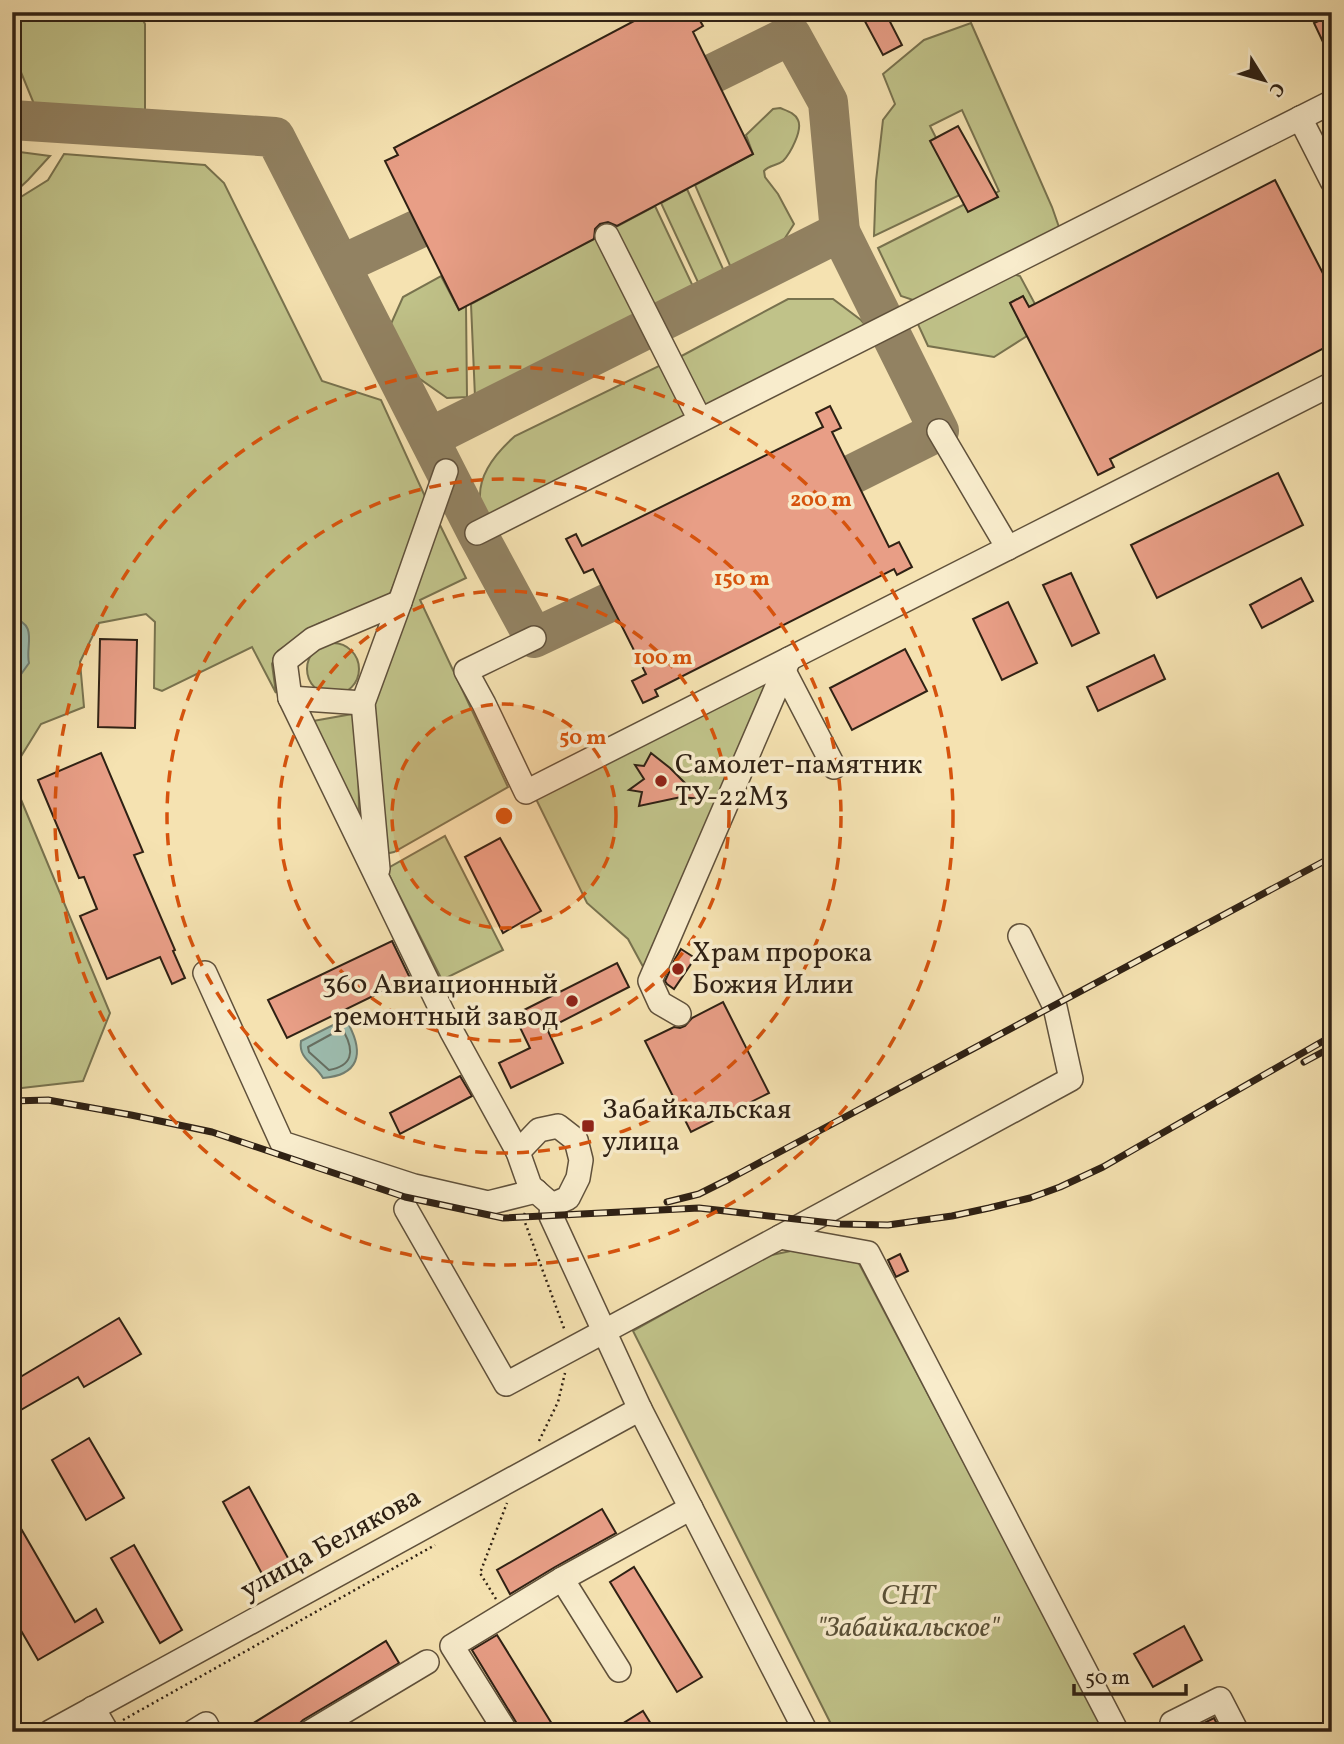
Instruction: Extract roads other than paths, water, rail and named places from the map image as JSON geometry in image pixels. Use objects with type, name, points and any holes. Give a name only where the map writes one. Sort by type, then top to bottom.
[{"type":"street","points":[[477,533],[1332,102]]},
{"type":"street","points":[[1300,118],[1332,181]]},
{"type":"street","points":[[607,236],[700,420]]},
{"type":"street","points":[[534,638],[466,671],[526,792],[787,665],[1007,548],[1332,384]]},
{"type":"street","points":[[939,431],[1007,548]]},
{"type":"street","points":[[379,882],[363,703],[446,471]]},
{"type":"street","points":[[400,602],[313,639],[285,661],[290,698],[452,1031],[518,1152],[530,1186],[544,1198],[640,1409],[806,1732]]},
{"type":"street","points":[[787,665],[834,767]]},
{"type":"street","points":[[679,1014],[660,1003],[650,981],[787,665]]},
{"type":"street","points":[[290,698],[363,703]]},
{"type":"street","points":[[406,1209],[506,1384],[1071,1079],[1055,1007],[1020,936]]},
{"type":"street","points":[[205,973],[282,1143],[414,1186],[488,1203],[568,1198],[578,1178],[581,1160],[576,1140],[558,1126],[540,1130],[518,1152]]},
{"type":"street","points":[[780,1237],[868,1253],[1117,1732]]},
{"type":"street","name":"улица Белякова","points":[[50,1732],[640,1409]]},
{"type":"street","points":[[506,1732],[452,1646],[562,1579],[691,1508]]},
{"type":"street","points":[[562,1579],[619,1670]]},
{"type":"street","points":[[310,1732],[427,1662]]},
{"type":"street","points":[[1172,1723],[1220,1699],[1235,1732]]},
{"type":"street","points":[[93,1708],[106,1731]]},
{"type":"street","points":[[193,1732],[206,1724],[210,1732]]},
{"type":"water","points":[[12,618],[20,621],[28,630],[29,663],[19,677],[12,681]]},
{"type":"water","points":[[339,1022],[349,1025],[354,1035],[357,1054],[355,1061],[344,1073],[323,1078],[302,1052],[301,1041]]},
{"type":"railway","points":[[667,1202],[699,1194],[729,1179],[1332,857]]},
{"type":"railway","points":[[12,1101],[48,1100],[212,1132],[405,1197],[503,1218],[699,1208],[840,1224],[888,1225],[989,1208],[1060,1187],[1103,1167],[1332,1036]]},
{"type":"railway","points":[[1304,1062],[1332,1047]]},
{"type":"place","name":"Самолет-памятник ТУ-22М3","points":[[661,781]]},
{"type":"place","name":"Храм пророка Божия Илии","points":[[678,969]]},
{"type":"place","name":"360 Авиационный ремонтный завод","points":[[572,1001]]},
{"type":"place","name":"Забайкальская улица","points":[[588,1126]]},
{"type":"park label","name":"СНТ \"Забайкальское\"","points":[[908,1612]]}]
